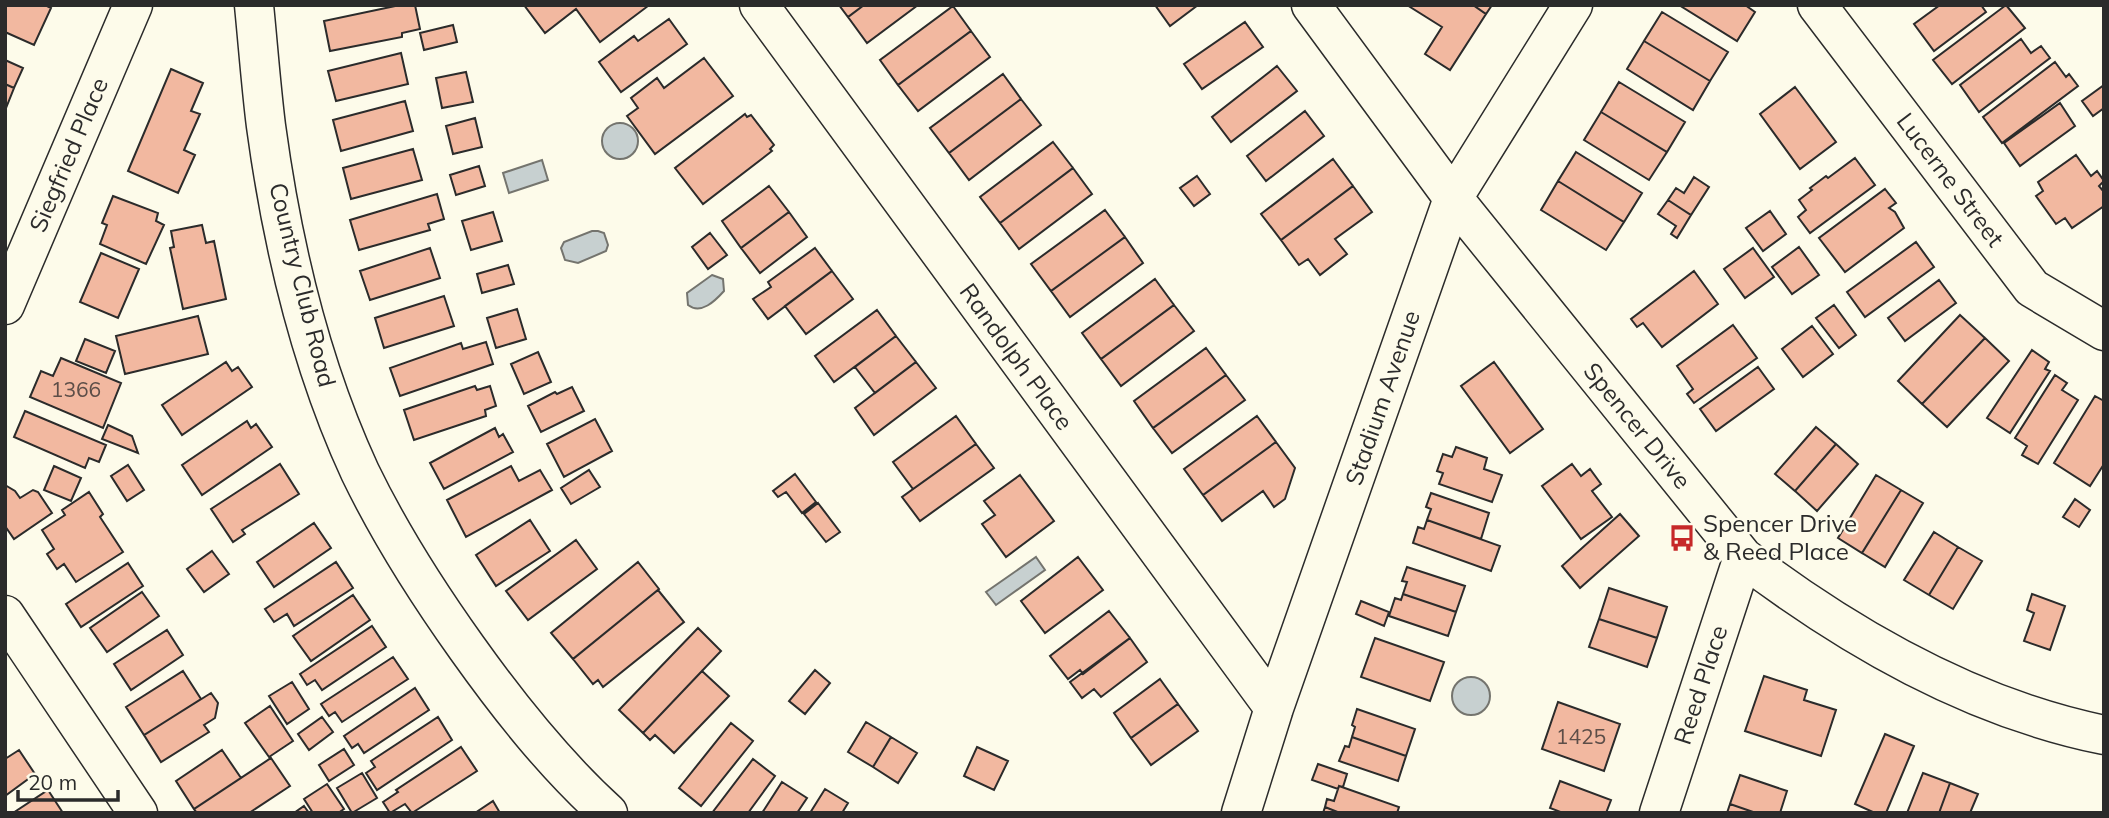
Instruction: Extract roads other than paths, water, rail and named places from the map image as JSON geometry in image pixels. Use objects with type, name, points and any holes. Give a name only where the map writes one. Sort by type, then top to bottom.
[{"type":"street","name":"Siegfried Place","points":[[5,305],[133,5]]},
{"type":"street","name":"Country Club Road","points":[[254,5],[266,126],[285,234],[314,350],[360,471],[401,549],[482,670],[565,772],[608,813]]},
{"type":"street","name":"Randolph Place","points":[[759,5],[1274,708]]},
{"type":"street","name":"Spencer Drive","points":[[1311,5],[1453,198],[1743,557],[1799,600],[1867,642],[1940,679],[2022,712],[2104,735]]},
{"type":"street","name":"Stadium Avenue","points":[[1241,813],[1274,708],[1453,198],[1573,5]]},
{"type":"street","name":"Lucerne Street","points":[[1817,5],[2032,288],[2104,331]]},
{"type":"street","name":"Reed Place","points":[[1659,813],[1743,557]]},
{"type":"street","points":[[5,615],[138,813]]},
{"type":"place","name":"Spencer Drive & Reed Place","points":[[1682,538]]}]
